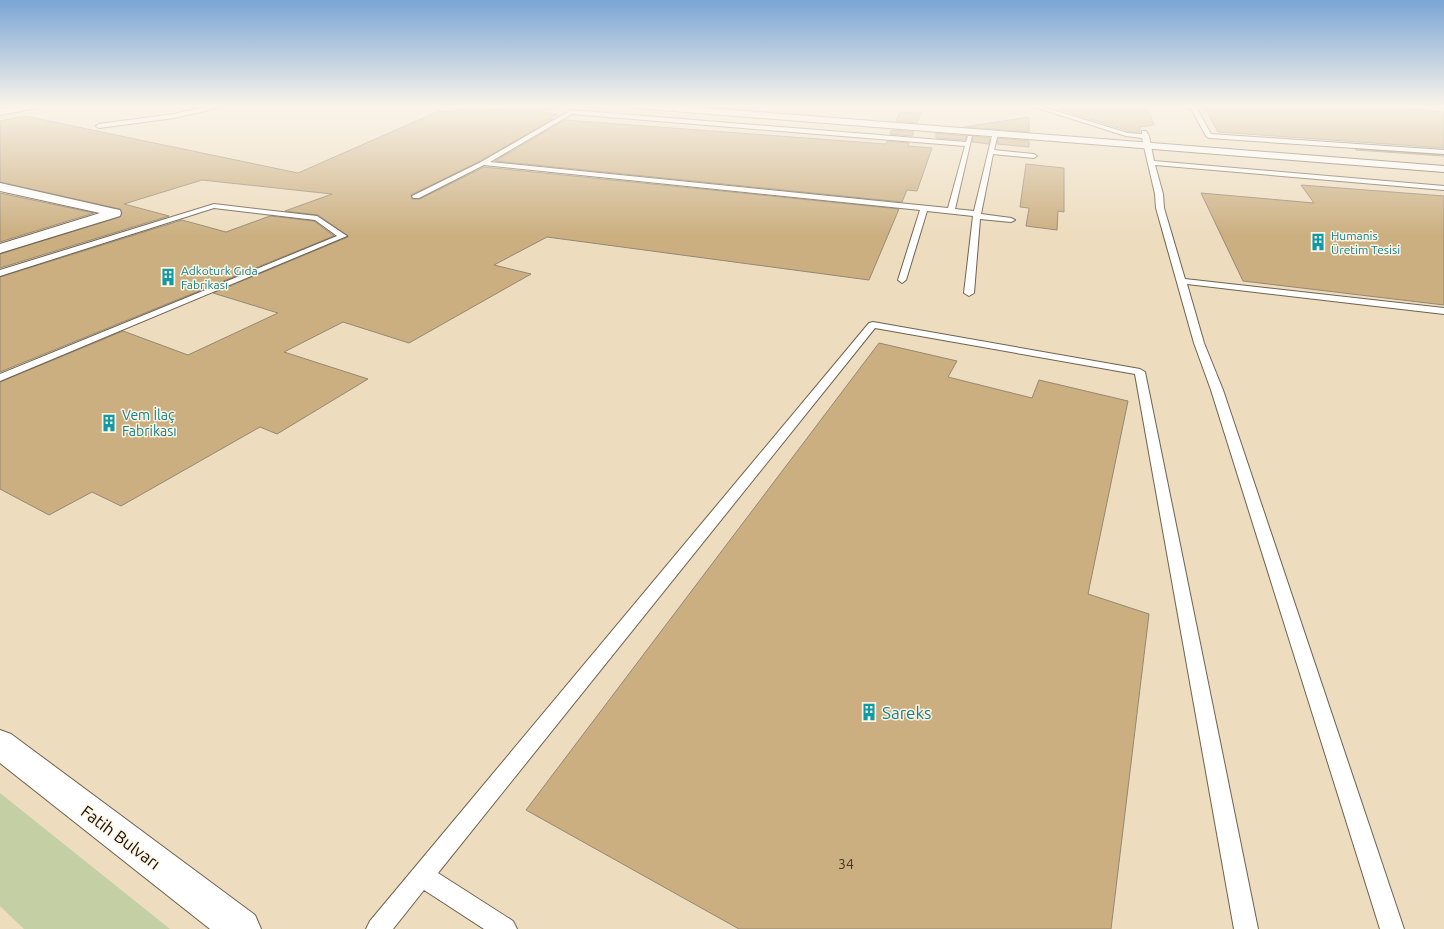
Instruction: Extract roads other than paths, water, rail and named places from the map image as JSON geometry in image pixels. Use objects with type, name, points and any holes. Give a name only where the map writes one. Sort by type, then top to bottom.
[{"type":"street","points":[[1242,148],[1444,170]]},
{"type":"street","points":[[0,187],[115,213],[0,249]]},
{"type":"street","name":"Fatih Bulvarı","points":[[0,744],[241,929]]},
{"type":"lane","points":[[416,196],[484,163],[509,148]]},
{"type":"lane","points":[[951,211],[967,148]]},
{"type":"lane","points":[[969,293],[977,215],[992,148]]},
{"type":"lane","points":[[1148,148],[1159,194],[1160,208],[1199,343],[1217,390],[1392,929]]},
{"type":"lane","points":[[1390,148],[1444,152]]},
{"type":"lane","points":[[991,152],[1034,156]]},
{"type":"lane","points":[[484,163],[924,208],[1011,220]]},
{"type":"lane","points":[[1152,163],[1444,188]]},
{"type":"lane","points":[[0,273],[214,206],[317,218],[343,236],[0,378]]},
{"type":"lane","points":[[902,280],[924,208]]},
{"type":"lane","points":[[1181,281],[1444,311]]},
{"type":"lane","points":[[378,929],[873,325],[1140,372],[1246,929]]},
{"type":"lane","points":[[422,876],[505,929]]},
{"type":"place","name":"Humanis Üretim Tesisi","points":[[1318,242]]},
{"type":"place","name":"Adkoturk Gıda Fabrikası","points":[[168,277]]},
{"type":"place","name":"Vem İlaç Fabrikası","points":[[109,423]]},
{"type":"place","name":"Sareks","points":[[869,712]]}]
